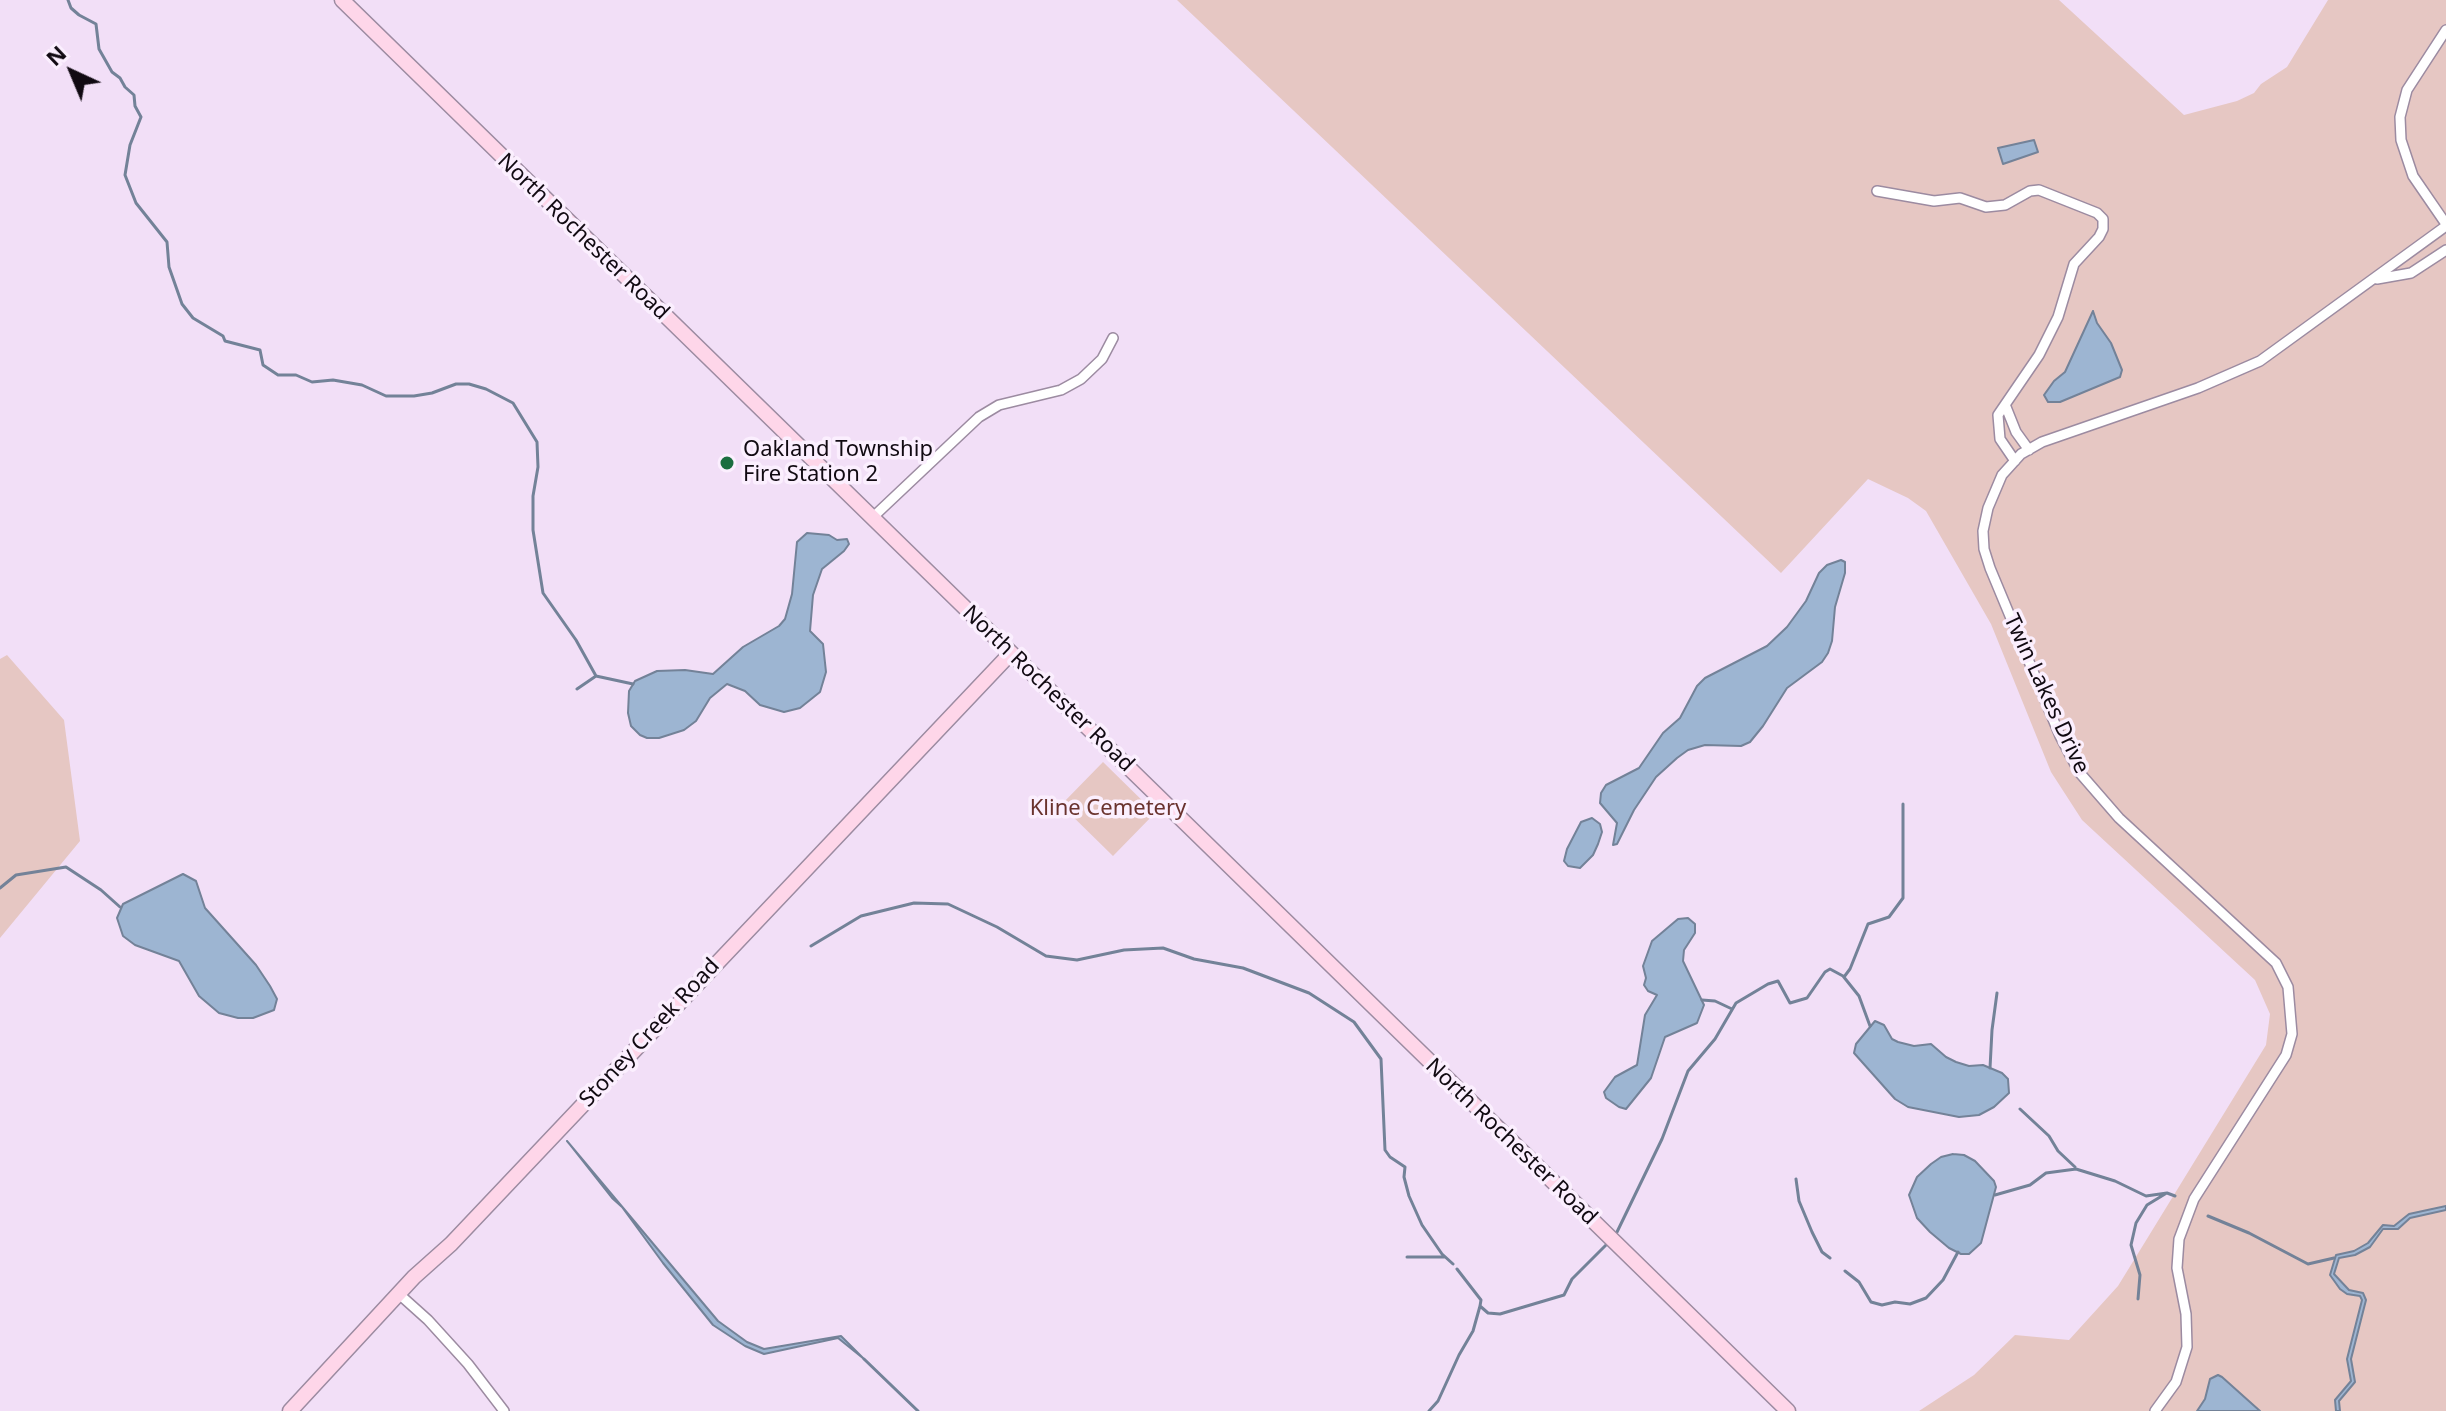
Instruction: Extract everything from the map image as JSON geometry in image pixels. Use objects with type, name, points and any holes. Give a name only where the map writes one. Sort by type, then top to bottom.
[{"type":"main road","name":"North Rochester Road","points":[[342,0],[1788,1411]]},
{"type":"main road","name":"Stoney Creek Road","points":[[290,1411],[414,1277],[451,1244],[1010,654]]},
{"type":"street","points":[[2446,30],[2407,90],[2400,117],[2401,140],[2413,176],[2446,225]]},
{"type":"street","points":[[1877,191],[1934,201],[1960,198],[1986,207],[2005,205],[2030,191],[2039,190],[2097,213],[2102,218],[2104,226],[2098,238],[2074,264],[2050,334],[2006,407],[1998,415],[1996,423],[2001,444],[2015,461]]},
{"type":"street","name":"Twin Lakes Drive","points":[[2155,1411],[2176,1382],[2187,1347],[2186,1314],[2177,1268],[2179,1239],[2194,1199],[2286,1055],[2292,1034],[2290,1001],[2284,977],[2276,963],[2101,800],[2079,772],[2060,736],[1990,568],[1984,549],[1984,521],[2002,475],[2029,450],[2042,442],[2236,373],[2277,350],[2446,225]]},
{"type":"street","name":"Twin Lakes Drive","points":[[2373,280],[2411,273],[2446,250]]},
{"type":"street","points":[[872,518],[979,417],[999,405],[1061,390],[1081,379],[1102,359],[1113,338]]},
{"type":"street","points":[[2006,407],[2016,432],[2029,450]]},
{"type":"street","points":[[399,1294],[428,1320],[468,1364],[504,1411]]},
{"type":"green space","points":[[1177,0],[2059,0],[2184,115],[2237,101],[2254,93],[2261,84],[2287,67],[2328,0],[2446,0],[2446,1411],[1919,1411],[1974,1375],[2015,1335],[2069,1340],[2118,1286],[2266,1045],[2270,1014],[2255,980],[2082,820],[2051,772],[1991,624],[1926,511],[1908,498],[1868,479],[1781,573]]},
{"type":"green space","points":[[7,655],[64,720],[80,841],[0,938],[0,659]]},
{"type":"green space","name":"Kline Cemetery","points":[[1103,762],[1155,813],[1113,856],[1061,805]]},
{"type":"water","points":[[2034,140],[2038,152],[2003,164],[1998,148]]},
{"type":"water","points":[[2093,311],[2111,343],[2122,370],[2120,377],[2060,402],[2048,402],[2044,395],[2065,372]]},
{"type":"water","points":[[807,533],[829,535],[837,540],[847,539],[849,544],[822,569],[813,595],[810,631],[823,644],[826,672],[820,692],[800,708],[784,712],[760,705],[745,691],[727,684],[710,698],[696,721],[684,730],[659,738],[640,735],[631,726],[628,713],[629,691],[635,681],[657,671],[685,670],[713,674],[743,647],[779,626],[785,619],[792,594],[797,542]]},
{"type":"water","points":[[1841,560],[1845,562],[1845,573],[1835,607],[1832,641],[1822,662],[1787,688],[1750,742],[1741,746],[1705,745],[1688,750],[1677,758],[1656,777],[1634,810],[1617,844],[1613,845],[1617,823],[1600,803],[1606,785],[1639,768],[1663,733],[1680,718],[1697,686],[1705,678],[1767,646],[1787,627],[1806,601],[1819,573],[1827,565]]},
{"type":"water","points":[[1592,818],[1600,824],[1602,832],[1593,855],[1580,868],[1568,866],[1564,861],[1567,849],[1581,822]]},
{"type":"water","points":[[183,874],[196,881],[205,908],[256,965],[277,999],[274,1010],[253,1018],[219,1013],[199,996],[179,961],[135,945],[123,936],[117,918],[123,904]]},
{"type":"water","points":[[1688,918],[1695,924],[1695,933],[1684,950],[1683,961],[1704,1005],[1697,1023],[1665,1037],[1651,1078],[1626,1109],[1619,1107],[1606,1098],[1604,1092],[1615,1077],[1637,1065],[1645,1015],[1657,995],[1644,985],[1643,966],[1652,941],[1678,919]]},
{"type":"water","points":[[1875,1021],[1884,1025],[1892,1039],[1898,1042],[1914,1046],[1931,1044],[1956,1062],[1969,1066],[1983,1065],[2002,1073],[2008,1079],[2009,1093],[1994,1107],[1979,1115],[1959,1117],[1908,1107],[1895,1099],[1854,1053],[1856,1044]]},
{"type":"water","points":[[567,1141],[718,1321],[747,1342],[764,1349],[841,1336],[864,1359],[838,1338],[764,1354],[745,1346],[713,1325]]},
{"type":"water","points":[[1953,1154],[1975,1161],[1996,1187],[1981,1243],[1969,1254],[1949,1248],[1930,1232],[1917,1218],[1909,1195],[1917,1177],[1941,1157]]},
{"type":"water","points":[[2446,1206],[2446,1210],[2410,1218],[2398,1229],[2383,1229],[2370,1247],[2355,1255],[2339,1258],[2334,1274],[2349,1290],[2363,1293],[2366,1300],[2351,1359],[2355,1382],[2339,1401],[2340,1411],[2336,1411],[2335,1400],[2351,1381],[2347,1359],[2362,1300],[2360,1296],[2347,1294],[2340,1289],[2330,1275],[2336,1255],[2354,1251],[2368,1243],[2383,1225],[2394,1226],[2409,1214]]},
{"type":"water","points":[[2218,1375],[2260,1411],[2197,1411],[2205,1399],[2210,1379]]},
{"type":"waterway","points":[[68,0],[79,15],[96,24],[99,49],[112,72],[134,95],[141,117],[130,145],[125,175],[136,203],[167,242],[169,267],[182,304],[193,318],[223,336],[225,341],[260,350],[263,365],[278,375],[296,375],[312,382],[333,380],[362,385],[386,396],[414,396],[456,384],[469,384],[513,403],[537,442],[533,530],[543,593],[576,640],[596,676],[633,684]]},
{"type":"waterway","points":[[577,689],[596,676]]},
{"type":"waterway","points":[[1844,977],[1868,924],[1889,917],[1903,898],[1903,804]]},
{"type":"waterway","points":[[0,888],[16,875],[66,867],[120,907]]},
{"type":"waterway","points":[[811,946],[861,916],[914,903],[948,904],[997,927],[1046,956],[1077,960],[1124,950],[1163,948],[1194,959],[1243,968],[1309,993],[1354,1022],[1381,1059],[1385,1150],[1405,1167],[1409,1196],[1422,1225],[1453,1264]]},
{"type":"waterway","points":[[1617,1232],[1662,1139],[1688,1071],[1715,1039],[1736,1003],[1778,981],[1790,1003],[1807,998],[1830,969],[1843,976],[1859,996],[1870,1026]]},
{"type":"waterway","points":[[1990,1068],[1997,993]]},
{"type":"waterway","points":[[1702,1000],[1715,1001],[1732,1009]]},
{"type":"waterway","points":[[2020,1109],[2049,1136],[2058,1151],[2075,1167]]},
{"type":"waterway","points":[[1995,1195],[2030,1185],[2046,1173],[2076,1169],[2115,1181],[2146,1196],[2167,1193],[2175,1196]]},
{"type":"waterway","points":[[1796,1179],[1799,1201],[1812,1232],[1822,1252],[1830,1258]]},
{"type":"waterway","points":[[2138,1299],[2140,1275],[2131,1245],[2136,1223],[2147,1205],[2165,1194]]},
{"type":"waterway","points":[[2208,1216],[2249,1233],[2308,1264],[2334,1258]]},
{"type":"waterway","points":[[1480,1306],[1488,1313],[1500,1314],[1564,1295],[1572,1279],[1606,1245]]},
{"type":"waterway","points":[[1845,1271],[1859,1282],[1871,1302],[1882,1305],[1895,1302],[1910,1304],[1926,1298],[1943,1280],[1958,1252]]},
{"type":"waterway","points":[[1407,1257],[1444,1257]]},
{"type":"waterway","points":[[1429,1411],[1438,1401],[1473,1331],[1480,1306],[1481,1300],[1457,1269]]},
{"type":"waterway","points":[[864,1359],[918,1411]]},
{"type":"place","name":"Oakland Township Fire Station 2","points":[[727,463]]}]
